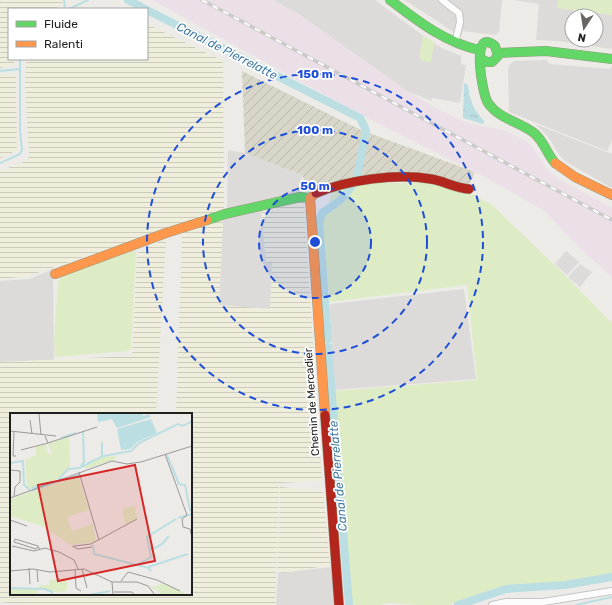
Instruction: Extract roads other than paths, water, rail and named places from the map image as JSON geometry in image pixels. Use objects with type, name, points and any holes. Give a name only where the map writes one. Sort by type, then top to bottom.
[{"type":"street","points":[[390,0],[436,33],[480,54],[487,62],[492,62]]},
{"type":"street","points":[[442,0],[459,13],[460,22],[455,43]]},
{"type":"street","points":[[481,76],[488,65],[497,58],[498,53],[495,45],[489,43],[483,45],[480,54],[481,76],[482,88],[491,107],[499,114],[535,133],[556,164],[612,195]]},
{"type":"street","points":[[498,53],[546,51],[612,59]]},
{"type":"street","points":[[56,274],[166,233],[225,214],[300,196],[310,198],[316,193],[328,189],[367,180],[394,177],[431,179],[445,182],[462,189],[470,190]]},
{"type":"street","name":"Chemin de Mercadier","points":[[310,198],[339,605]]},
{"type":"street","points":[[492,605],[506,602],[543,602],[612,591]]},
{"type":"water","points":[[464,83],[468,85],[471,100],[477,112],[484,121],[483,124],[463,118]]},
{"type":"waterway","points":[[64,0],[65,8]]},
{"type":"waterway","points":[[71,8],[88,0]]},
{"type":"waterway","name":"Canal de Pierrelatte","points":[[128,0],[143,8]]},
{"type":"waterway","name":"Canal de Pierrelatte","points":[[148,11],[360,118],[366,130],[357,177]]},
{"type":"waterway","points":[[0,163],[20,154],[22,150],[20,130],[20,60]]},
{"type":"waterway","points":[[0,71],[20,69]]},
{"type":"waterway","name":"Canal de Pierrelatte","points":[[328,339],[319,223],[322,213],[342,198],[351,187]]},
{"type":"waterway","name":"Canal de Pierrelatte","points":[[328,347],[349,605]]},
{"type":"waterway","name":"Canal de Pierrelatte","points":[[458,605],[506,589],[565,585],[612,577]]},
{"type":"waterway","points":[[576,605],[612,597]]},
{"type":"railway","points":[[202,0],[612,220]]}]
